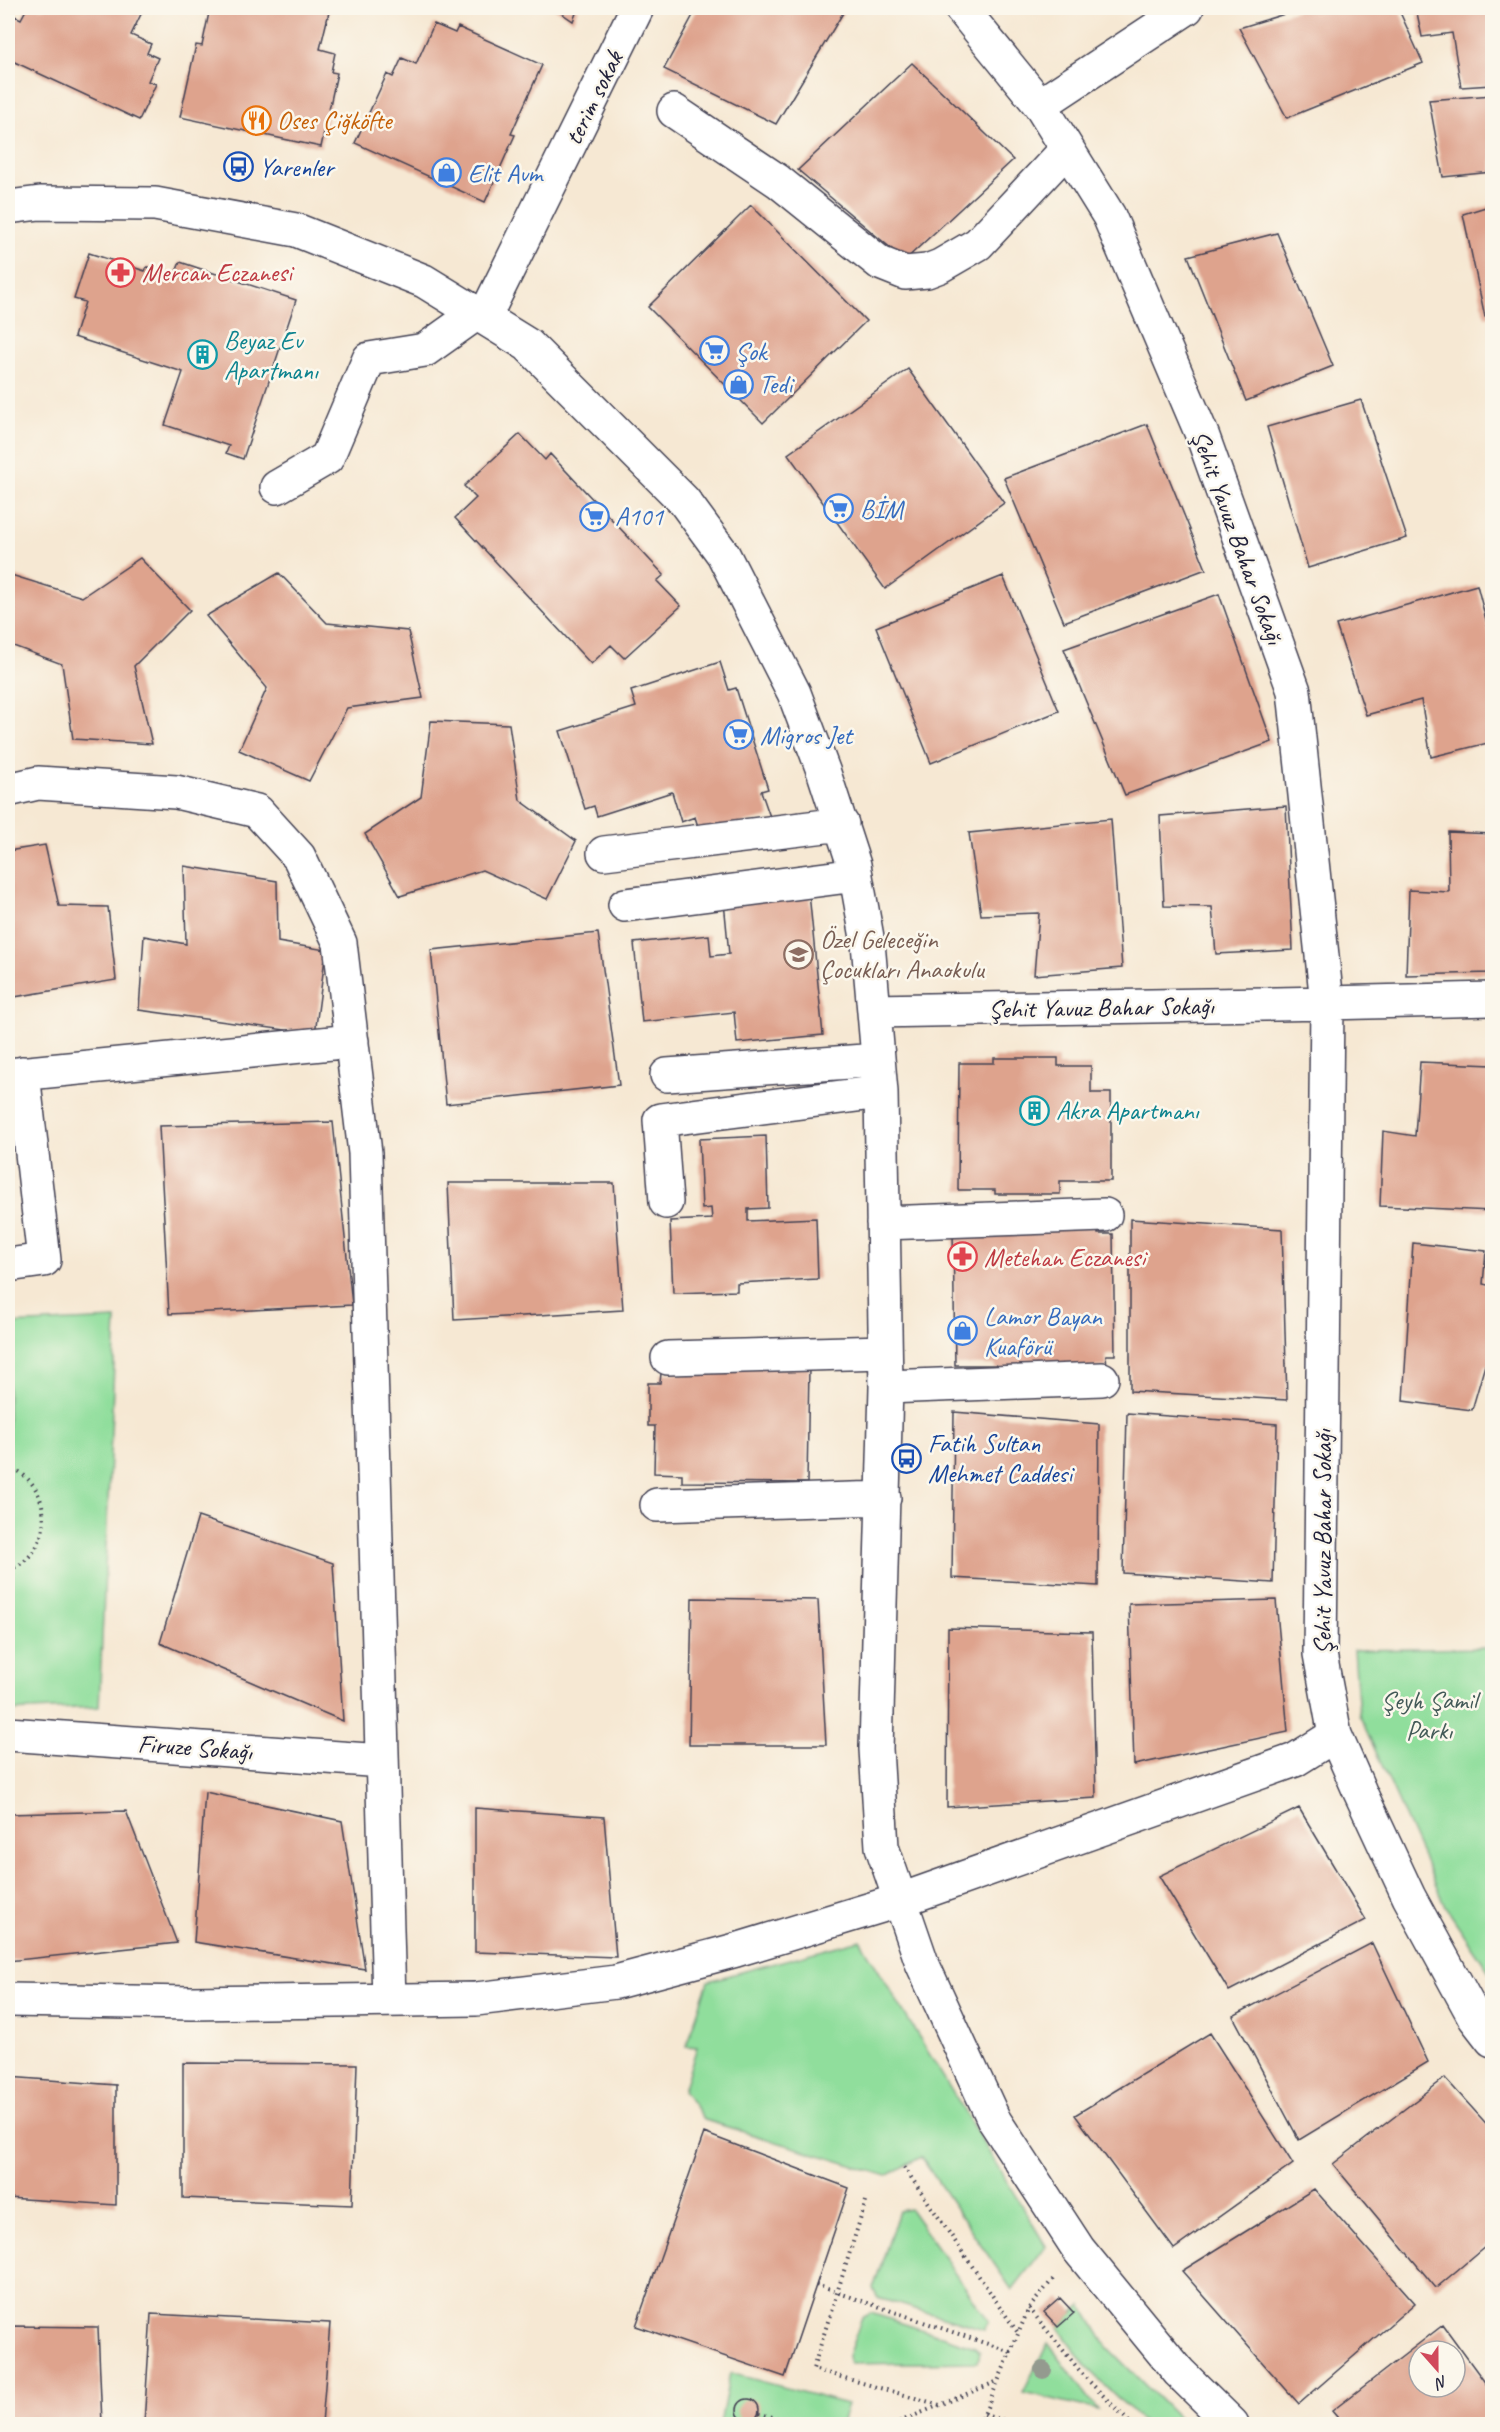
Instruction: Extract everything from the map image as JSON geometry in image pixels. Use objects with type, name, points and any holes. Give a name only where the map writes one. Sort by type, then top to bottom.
[{"type":"street","name":"terim sokak","points":[[480,315],[637,8]]},
{"type":"street","name":"Şehit Yavuz Bahar Sokağı","points":[[961,8],[1040,105],[1109,216],[1203,437],[1294,691],[1327,1003],[1320,1654],[1335,1735],[1409,1897],[1475,2018],[1492,2040]]},
{"type":"street","points":[[1040,105],[1187,8]]},
{"type":"street","points":[[674,111],[752,162],[880,263],[905,273],[934,268],[978,244],[1067,149]]},
{"type":"street","points":[[8,207],[40,203],[155,204],[296,230],[424,281],[528,345],[630,444],[684,501],[723,554],[794,693],[842,824],[856,875],[868,943],[880,1076],[886,1387],[876,1749],[882,1847],[922,1963],[994,2120],[1079,2250],[1179,2372],[1232,2424]]},
{"type":"street","points":[[277,487],[327,458],[369,359],[425,350],[480,315]]},
{"type":"street","points":[[8,790],[38,783],[176,792],[257,811],[299,858],[340,942],[364,1153],[389,2000]]},
{"type":"street","points":[[604,853],[842,824]]},
{"type":"street","points":[[625,905],[856,875]]},
{"type":"street","points":[[1327,1003],[1492,999]]},
{"type":"street","name":"Şehit Yavuz Bahar Sokağı","points":[[874,1011],[1327,1003]]},
{"type":"street","points":[[8,1265],[44,1260],[15,1074],[351,1041]]},
{"type":"street","points":[[668,1075],[880,1076]]},
{"type":"street","points":[[666,1202],[660,1120],[880,1076]]},
{"type":"street","points":[[883,1223],[1105,1215]]},
{"type":"street","points":[[668,1358],[885,1352]]},
{"type":"street","points":[[886,1387],[1102,1379]]},
{"type":"street","points":[[657,1505],[884,1498]]},
{"type":"street","name":"Firuze Sokağı","points":[[8,1734],[382,1761]]},
{"type":"street","points":[[8,2000],[192,2003],[477,2000],[616,1982],[736,1950],[901,1900],[1295,1760],[1335,1735]]},
{"type":"path","points":[[8,1466],[30,1480],[39,1494],[44,1511],[44,1529],[37,1546],[27,1559],[8,1570]]},
{"type":"path","points":[[904,2167],[1019,2334]]},
{"type":"path","points":[[866,2201],[813,2369],[940,2405]]},
{"type":"path","points":[[816,2285],[1011,2352]]},
{"type":"path","points":[[980,2424],[1029,2308],[1084,2376],[1131,2424]]},
{"type":"path","points":[[894,2424],[999,2380]]},
{"type":"path","points":[[759,2414],[805,2424]]},
{"type":"path","points":[[984,2415],[1020,2424]]},
{"type":"green space","points":[[116,1319],[99,1707],[8,1711],[8,1324]]},
{"type":"green space","name":"Şeyh Şamil Parkı","points":[[1492,1648],[1492,1976],[1445,1906],[1359,1714],[1354,1650]]},
{"type":"green space","points":[[860,1940],[1046,2246],[1012,2290],[921,2157],[887,2176],[705,2120],[683,2090],[697,2047],[686,2046],[708,1981]]},
{"type":"green space","points":[[910,2209],[989,2321],[984,2329],[878,2298],[873,2289],[899,2211]]},
{"type":"green space","points":[[1082,2305],[1107,2347],[1184,2424],[1145,2424],[1088,2369],[1058,2327]]},
{"type":"green space","points":[[871,2313],[975,2347],[980,2352],[978,2362],[850,2364],[848,2356],[862,2318]]},
{"type":"green space","points":[[1048,2343],[1098,2410],[1023,2392]]},
{"type":"green space","points":[[730,2373],[847,2404],[841,2424],[720,2424]]},
{"type":"building","points":[[27,8],[144,8],[131,35],[151,44],[147,53],[158,58],[148,81],[156,84],[139,120],[8,59],[8,33],[15,16],[21,19]]},
{"type":"building","points":[[210,8],[330,8],[320,49],[335,53],[331,72],[337,73],[321,147],[180,117],[196,45],[202,46]]},
{"type":"building","points":[[554,8],[578,8],[573,21]]},
{"type":"building","points":[[697,8],[846,8],[776,124],[664,69]]},
{"type":"building","points":[[1304,8],[1398,8],[1423,63],[1287,118],[1239,28]]},
{"type":"building","points":[[1416,8],[1492,8],[1492,85],[1461,87],[1452,33],[1422,37]]},
{"type":"building","points":[[434,24],[455,33],[458,27],[542,65],[511,134],[515,135],[485,202],[355,143],[387,74],[393,77],[402,58],[416,64]]},
{"type":"building","points":[[912,63],[1013,160],[905,260],[798,170]]},
{"type":"building","points":[[1492,95],[1492,172],[1443,177],[1429,100]]},
{"type":"building","points":[[751,205],[866,321],[763,423],[648,307]]},
{"type":"building","points":[[1492,205],[1492,316],[1485,317],[1463,214]]},
{"type":"building","points":[[1277,233],[1333,366],[1246,401],[1188,256]]},
{"type":"building","name":"Beyaz Ev Apartmanı","points":[[89,253],[145,271],[147,267],[175,275],[180,262],[296,300],[243,459],[226,453],[229,446],[165,425],[183,372],[74,337],[85,302],[74,299]]},
{"type":"building","points":[[908,369],[1004,503],[885,589],[788,454]]},
{"type":"building","points":[[1361,400],[1407,538],[1308,568],[1267,427]]},
{"type":"building","points":[[1147,424],[1206,569],[1064,622],[1004,478]]},
{"type":"building","points":[[520,434],[545,460],[550,454],[664,575],[657,581],[681,606],[624,658],[611,645],[591,664],[455,518],[476,498],[464,486]]},
{"type":"building","points":[[140,558],[190,610],[134,666],[152,744],[73,739],[62,664],[8,644],[8,574],[82,597]]},
{"type":"building","points":[[279,573],[327,623],[408,631],[423,698],[347,708],[309,781],[239,750],[267,688],[206,616]]},
{"type":"building","points":[[1003,576],[1059,711],[931,763],[876,627]]},
{"type":"building","points":[[1477,585],[1492,643],[1492,742],[1431,757],[1421,700],[1366,715],[1336,625]]},
{"type":"building","points":[[1219,594],[1272,742],[1125,795],[1064,649]]},
{"type":"building","points":[[720,662],[729,690],[736,688],[768,789],[761,791],[770,817],[700,833],[695,817],[681,822],[672,792],[597,816],[594,806],[585,809],[560,731],[636,707],[631,691]]},
{"type":"building","points":[[431,721],[509,724],[520,800],[576,841],[547,899],[482,870],[400,896],[365,834],[421,797]]},
{"type":"building","points":[[1286,806],[1293,950],[1216,954],[1212,907],[1164,906],[1160,816]]},
{"type":"building","points":[[1111,819],[1122,968],[1034,975],[1039,913],[981,915],[969,833]]},
{"type":"building","points":[[1448,832],[1492,834],[1492,973],[1406,975],[1409,890],[1449,892]]},
{"type":"building","points":[[45,845],[59,906],[108,907],[116,980],[8,998],[8,851]]},
{"type":"building","points":[[184,866],[277,881],[278,942],[326,950],[315,1034],[139,1010],[144,936],[186,944]]},
{"type":"building","points":[[809,893],[823,1035],[737,1043],[734,1012],[642,1022],[634,943],[709,935],[711,956],[729,954],[724,902]]},
{"type":"building","points":[[598,933],[619,1085],[446,1104],[431,950]]},
{"type":"building","name":"Akra Apartmanı","points":[[994,1058],[1058,1058],[1058,1066],[1091,1066],[1091,1093],[1111,1093],[1111,1181],[1060,1181],[1060,1194],[995,1194],[995,1190],[958,1190],[959,1063],[994,1063]]},
{"type":"building","points":[[1420,1062],[1492,1065],[1492,1211],[1380,1206],[1383,1131],[1415,1136]]},
{"type":"building","points":[[333,1122],[352,1305],[169,1314],[159,1126]]},
{"type":"building","points":[[766,1136],[768,1208],[748,1209],[748,1221],[816,1218],[818,1279],[737,1283],[737,1291],[673,1293],[670,1221],[712,1219],[711,1208],[702,1209],[699,1139]]},
{"type":"building","points":[[448,1183],[614,1183],[623,1310],[454,1320]]},
{"type":"building","points":[[1130,1219],[1282,1229],[1287,1400],[1130,1391]]},
{"type":"building","points":[[1098,1227],[1098,1234],[1113,1234],[1115,1355],[1106,1355],[1107,1367],[995,1369],[995,1365],[955,1365],[953,1229]]},
{"type":"building","points":[[1413,1243],[1486,1251],[1483,1284],[1492,1286],[1492,1366],[1485,1365],[1472,1410],[1403,1401]]},
{"type":"building","points":[[700,1366],[809,1367],[807,1483],[682,1482],[682,1474],[654,1473],[655,1426],[648,1426],[648,1383],[660,1383],[661,1373],[700,1374]]},
{"type":"building","points":[[954,1412],[1099,1424],[1098,1586],[952,1578]]},
{"type":"building","points":[[1127,1413],[1277,1424],[1273,1583],[1123,1573]]},
{"type":"building","points":[[198,1517],[333,1563],[343,1721],[160,1643]]},
{"type":"building","points":[[692,1598],[818,1600],[826,1745],[689,1745]]},
{"type":"building","points":[[1276,1600],[1288,1732],[1134,1765],[1129,1604]]},
{"type":"building","points":[[948,1628],[1092,1632],[1096,1798],[947,1807]]},
{"type":"building","points":[[205,1792],[342,1821],[365,1969],[194,1942]]},
{"type":"building","points":[[475,1808],[604,1817],[616,1957],[475,1952]]},
{"type":"building","points":[[1299,1808],[1366,1920],[1229,1991],[1159,1876]]},
{"type":"building","points":[[126,1811],[177,1943],[8,1961],[8,1814]]},
{"type":"building","points":[[1372,1943],[1428,2062],[1299,2140],[1233,2016]]},
{"type":"building","points":[[1210,2033],[1293,2164],[1174,2249],[1075,2115]]},
{"type":"building","points":[[183,2063],[357,2064],[352,2205],[183,2198]]},
{"type":"building","points":[[8,2077],[116,2085],[116,2205],[8,2198]]},
{"type":"building","points":[[1445,2078],[1492,2130],[1492,2241],[1436,2288],[1333,2164]]},
{"type":"building","points":[[704,2133],[849,2188],[785,2377],[636,2326]]},
{"type":"building","points":[[1314,2189],[1415,2303],[1299,2404],[1182,2271]]},
{"type":"building","points":[[1060,2298],[1074,2313],[1058,2327],[1044,2312]]},
{"type":"building","points":[[151,2314],[330,2323],[322,2424],[144,2424]]},
{"type":"building","points":[[1443,2325],[1453,2339],[1425,2339]]},
{"type":"building","points":[[8,2326],[98,2327],[102,2424],[8,2424]]},
{"type":"building","points":[[1407,2353],[1407,2399],[1467,2399],[1467,2358],[1492,2392],[1492,2424],[1343,2424],[1332,2411]]},
{"type":"building","points":[[744,2399],[752,2399],[759,2406],[759,2414],[752,2421],[744,2421],[737,2414],[737,2406]]},
{"type":"place","name":"Oses Çiğköfte","points":[[256,120]]},
{"type":"place","name":"Yarenler","points":[[238,167]]},
{"type":"place","name":"Elit Avm","points":[[447,173]]},
{"type":"place","name":"Mercan Eczanesi","points":[[121,272]]},
{"type":"place","name":"Şok","points":[[714,351]]},
{"type":"place","name":"Beyaz Ev Apartmanı","points":[[203,355]]},
{"type":"place","name":"Tedi","points":[[738,384]]},
{"type":"place","name":"BİM","points":[[839,509]]},
{"type":"place","name":"A101","points":[[594,516]]},
{"type":"place","name":"Migros Jet","points":[[739,735]]},
{"type":"place","name":"Özel Geleceğin Çocukları Anaokulu","points":[[799,954]]},
{"type":"place","name":"Akra Apartmanı","points":[[1035,1110]]},
{"type":"place","name":"Metehan Eczanesi","points":[[963,1257]]},
{"type":"place","name":"Lamor Bayan Kuaförü","points":[[963,1331]]},
{"type":"place","name":"Fatih Sultan Mehmet Caddesi","points":[[907,1458]]}]
